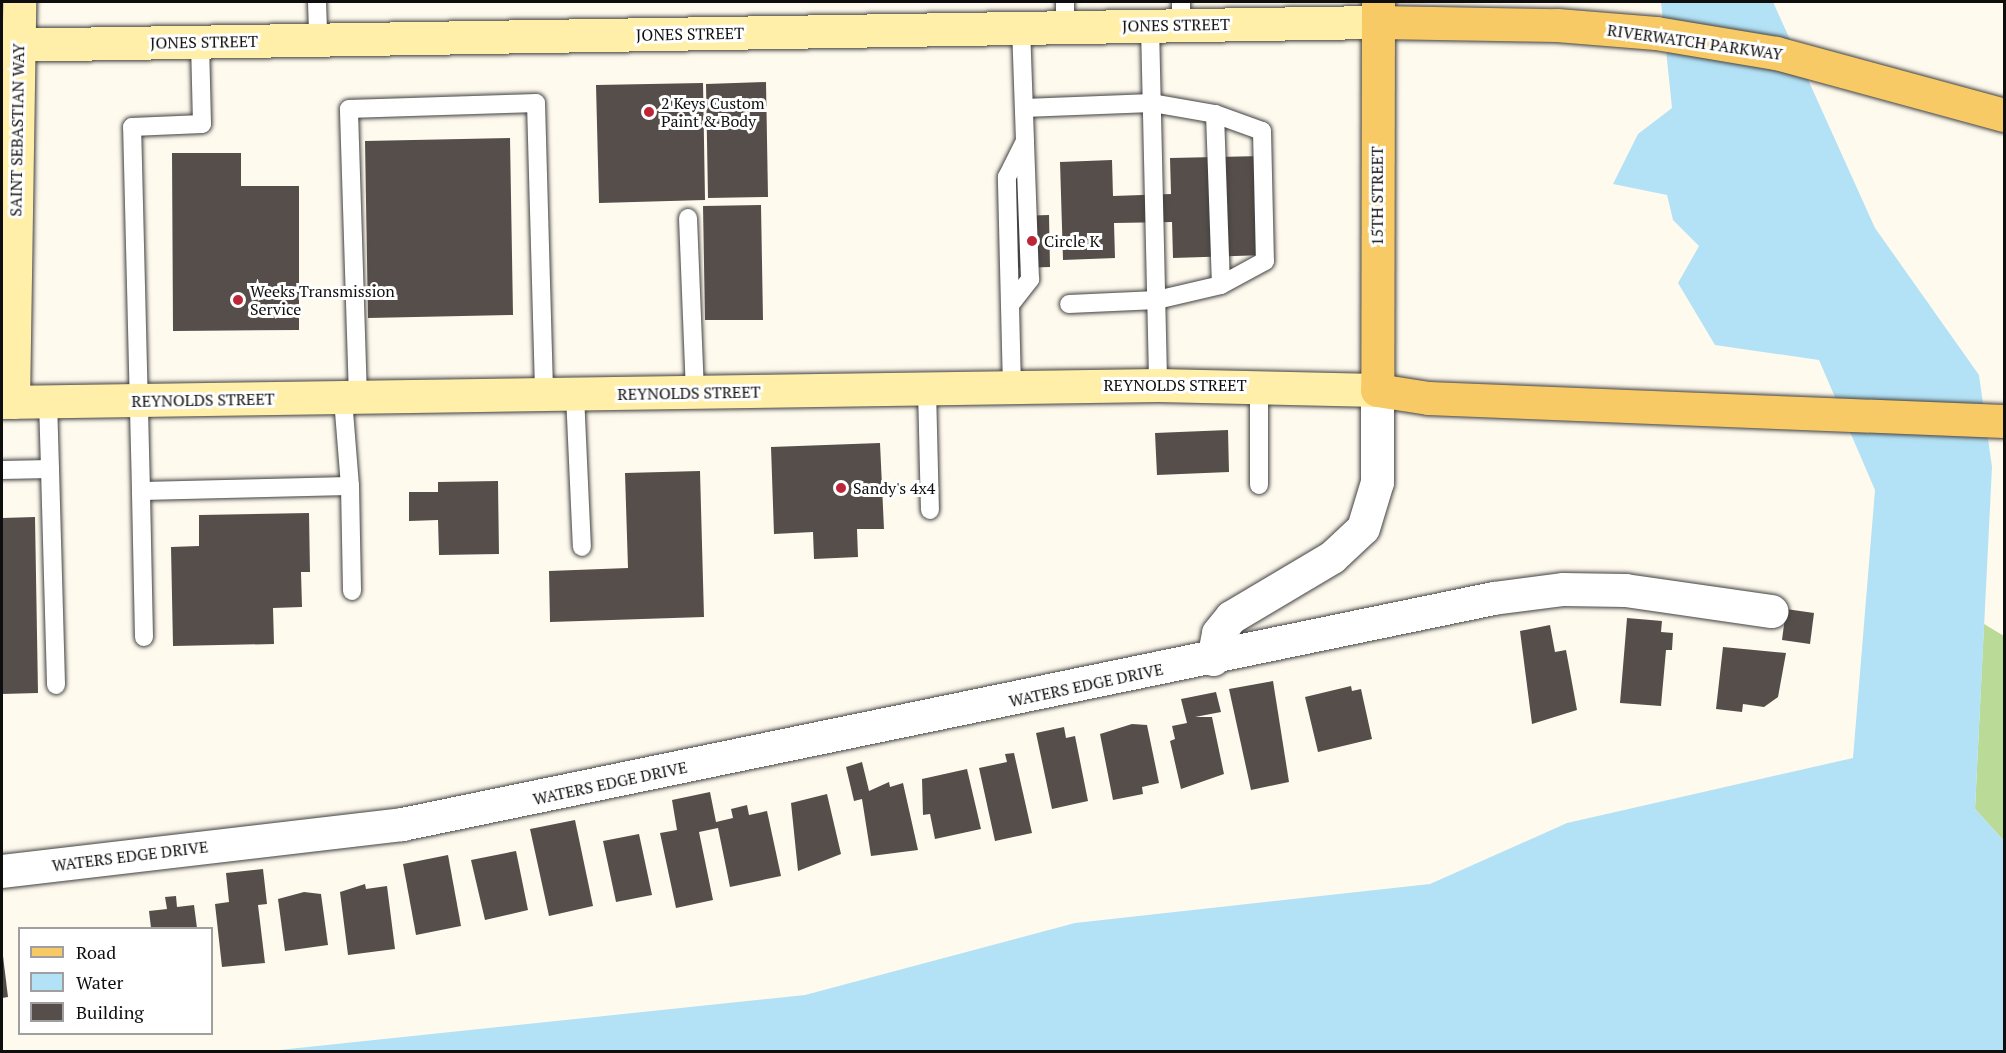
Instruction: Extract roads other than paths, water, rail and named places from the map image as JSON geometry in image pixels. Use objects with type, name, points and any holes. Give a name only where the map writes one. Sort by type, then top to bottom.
[{"type":"main road","name":"SAINT SEBASTIAN WAY","points":[[8,402],[10,45],[18,2]]},
{"type":"main road","points":[[1490,2],[1545,25]]},
{"type":"main road","name":"JONES STREET","points":[[10,45],[1021,28],[1065,14],[1171,18],[1378,12]]},
{"type":"main road","name":"RIVERWATCH PARKWAY","points":[[1378,12],[1545,25],[1776,52],[1990,109]]},
{"type":"main road","name":"15TH STREET","points":[[1377,390],[1378,12]]},
{"type":"main road","name":"REYNOLDS STREET","points":[[8,402],[350,399],[1258,384],[1377,390]]},
{"type":"main road","points":[[1377,390],[1428,398],[2004,421]]},
{"type":"street","points":[[1213,659],[1218,633],[1231,617],[1332,557],[1363,528],[1377,482],[1377,390]]},
{"type":"street","name":"WATERS EDGE DRIVE","points":[[2,871],[402,824],[1213,659],[1493,598],[1563,589],[1689,596],[1771,611]]},
{"type":"lane","points":[[317,2],[318,40]]},
{"type":"lane","points":[[1158,385],[1152,103],[1171,18]]},
{"type":"lane","points":[[1012,388],[1007,177],[1025,141],[1021,28]]},
{"type":"lane","points":[[144,637],[132,126],[202,124],[200,42]]},
{"type":"lane","points":[[1024,108],[1152,103],[1215,114],[1262,131],[1265,261],[1221,285],[1157,300],[1069,304]]},
{"type":"lane","points":[[352,591],[349,110],[536,104],[560,395],[582,547]]},
{"type":"lane","points":[[1215,114],[1221,285]]},
{"type":"lane","points":[[688,218],[695,393]]},
{"type":"lane","points":[[1258,384],[1259,485]]},
{"type":"lane","points":[[927,389],[930,510]]},
{"type":"lane","points":[[48,401],[56,685]]},
{"type":"lane","points":[[2,470],[50,469]]},
{"type":"lane","points":[[141,491],[350,486]]},
{"type":"water","points":[[1661,2],[1773,2],[1875,228],[1979,375],[1992,467],[1975,809],[2004,841],[2004,1051],[260,1052],[805,995],[1075,923],[1430,884],[1567,823],[1853,758],[1875,490],[1819,360],[1715,345],[1678,283],[1699,246],[1673,220],[1667,195],[1613,184],[1638,134],[1672,108]]},
{"type":"place","name":"2 Keys Custom Paint & Body","points":[[649,112]]},
{"type":"place","name":"Circle K","points":[[1032,241]]},
{"type":"place","name":"Weeks Transmission Service","points":[[238,300]]},
{"type":"place","name":"Sandy's 4x4","points":[[841,488]]}]
